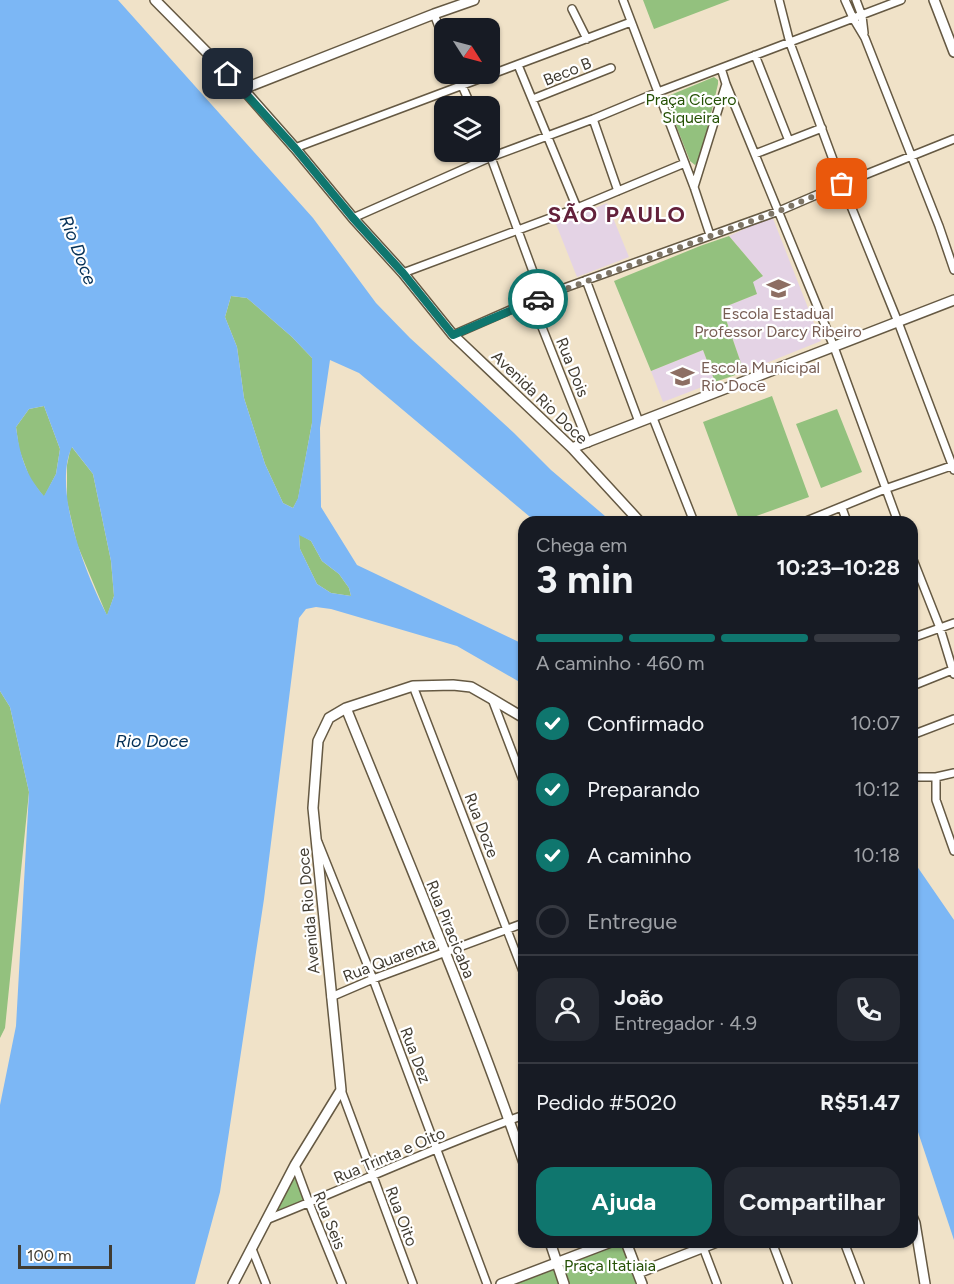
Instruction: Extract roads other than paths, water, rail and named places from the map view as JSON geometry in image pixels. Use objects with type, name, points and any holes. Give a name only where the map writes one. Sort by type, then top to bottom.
[{"type":"street","name":"Avenida Rio Doce","points":[[155,0],[243,89],[403,273],[453,335],[572,448],[634,516]]},
{"type":"street","points":[[243,89],[474,0]]},
{"type":"street","points":[[623,0],[710,235]]},
{"type":"street","points":[[779,0],[790,43],[842,184],[953,467],[885,489],[820,516]]},
{"type":"street","points":[[845,0],[866,38]]},
{"type":"street","points":[[856,0],[866,38],[954,270]]},
{"type":"street","points":[[500,151],[593,119],[901,0]]},
{"type":"street","points":[[934,0],[954,52]]},
{"type":"street","points":[[572,9],[587,39]]},
{"type":"street","points":[[434,14],[436,18]]},
{"type":"street","points":[[295,148],[463,87],[631,22]]},
{"type":"street","points":[[755,55],[789,141]]},
{"type":"street","points":[[518,65],[577,208]]},
{"type":"street","name":"Beco B","points":[[533,99],[611,68]]},
{"type":"street","points":[[721,68],[834,347],[896,516]]},
{"type":"street","points":[[462,84],[467,96]]},
{"type":"street","points":[[694,187],[726,84]]},
{"type":"street","points":[[593,119],[618,191]]},
{"type":"street","points":[[756,154],[822,128]]},
{"type":"street","points":[[453,335],[542,296],[779,211],[954,140]]},
{"type":"street","points":[[353,218],[473,162]]},
{"type":"street","points":[[493,162],[542,296]]},
{"type":"street","points":[[403,273],[577,208],[685,164]]},
{"type":"street","points":[[586,280],[639,422]]},
{"type":"street","points":[[572,448],[954,300]]},
{"type":"street","name":"Rua Dois","points":[[532,302],[588,443]]},
{"type":"street","points":[[653,418],[692,516]]},
{"type":"street","points":[[842,508],[845,516]]},
{"type":"street","points":[[918,572],[940,627],[953,672],[918,684]]},
{"type":"street","points":[[918,636],[954,623]]},
{"type":"street","name":"Avenida Rio Doce","points":[[341,1090],[313,808],[318,741],[329,718],[346,708],[413,686],[471,687],[518,714]]},
{"type":"street","name":"Rua Doze","points":[[413,686],[518,959]]},
{"type":"street","points":[[492,699],[518,767]]},
{"type":"street","name":"Rua Piracicaba","points":[[346,708],[445,952],[518,1146]]},
{"type":"street","points":[[918,733],[954,718]]},
{"type":"street","points":[[918,777],[936,777],[954,773]]},
{"type":"street","points":[[936,777],[936,800],[954,851]]},
{"type":"street","name":"Rua Dez","points":[[316,837],[373,979],[487,1284]]},
{"type":"street","name":"Rua Quarenta","points":[[331,997],[518,925]]},
{"type":"street","points":[[233,1284],[295,1165],[341,1090]]},
{"type":"street","name":"Rua Oito","points":[[341,1090],[413,1284]]},
{"type":"street","name":"Rua Trinta e Oito","points":[[266,1220],[518,1117]]},
{"type":"street","name":"Rua Seis","points":[[295,1165],[342,1284]]},
{"type":"street","points":[[918,1240],[926,1284]]},
{"type":"street","points":[[552,1248],[564,1284]]},
{"type":"street","points":[[501,1284],[596,1248]]},
{"type":"street","points":[[628,1248],[642,1284]]},
{"type":"street","points":[[638,1273],[695,1248]]},
{"type":"street","points":[[703,1248],[717,1284]]},
{"type":"street","points":[[774,1248],[788,1284]]},
{"type":"street","points":[[846,1248],[860,1284]]},
{"type":"street","points":[[252,1249],[266,1284]]},
{"type":"water","name":"Rio Doce","points":[[0,0],[118,0],[313,218],[376,303],[410,338],[551,470],[605,516],[529,516],[359,373],[330,360],[320,428],[321,507],[357,565],[518,642],[518,681],[457,646],[331,609],[316,607],[306,609],[299,618],[264,899],[220,1192],[195,1284],[0,1284],[0,1105],[16,1026],[29,792],[10,707],[0,691]],"holes":[[[231,296],[247,298],[292,337],[312,358],[312,423],[298,498],[293,508],[283,503],[265,464],[244,398],[237,347],[225,317]],[[44,406],[60,449],[56,474],[44,496],[28,472],[16,427],[29,409]],[[72,447],[93,474],[111,561],[114,596],[107,615],[90,578],[74,532],[66,485],[67,465]],[[299,535],[311,541],[322,561],[339,574],[349,588],[351,596],[331,593],[317,584],[300,549]]]},
{"type":"water","points":[[918,868],[954,920],[954,1240],[918,1132]]},
{"type":"place","name":"Escola Estadual Professor Darcy Ribeiro","points":[[778,288]]},
{"type":"place","name":"Escola Municipal Rio Doce","points":[[683,376]]},
{"type":"district","name":"SÃO PAULO","points":[[617,214]]},
{"type":"park label","name":"Praça Cícero Siqueira","points":[[691,108]]},
{"type":"park label","name":"Praça Itatiaia","points":[[610,1265]]}]
